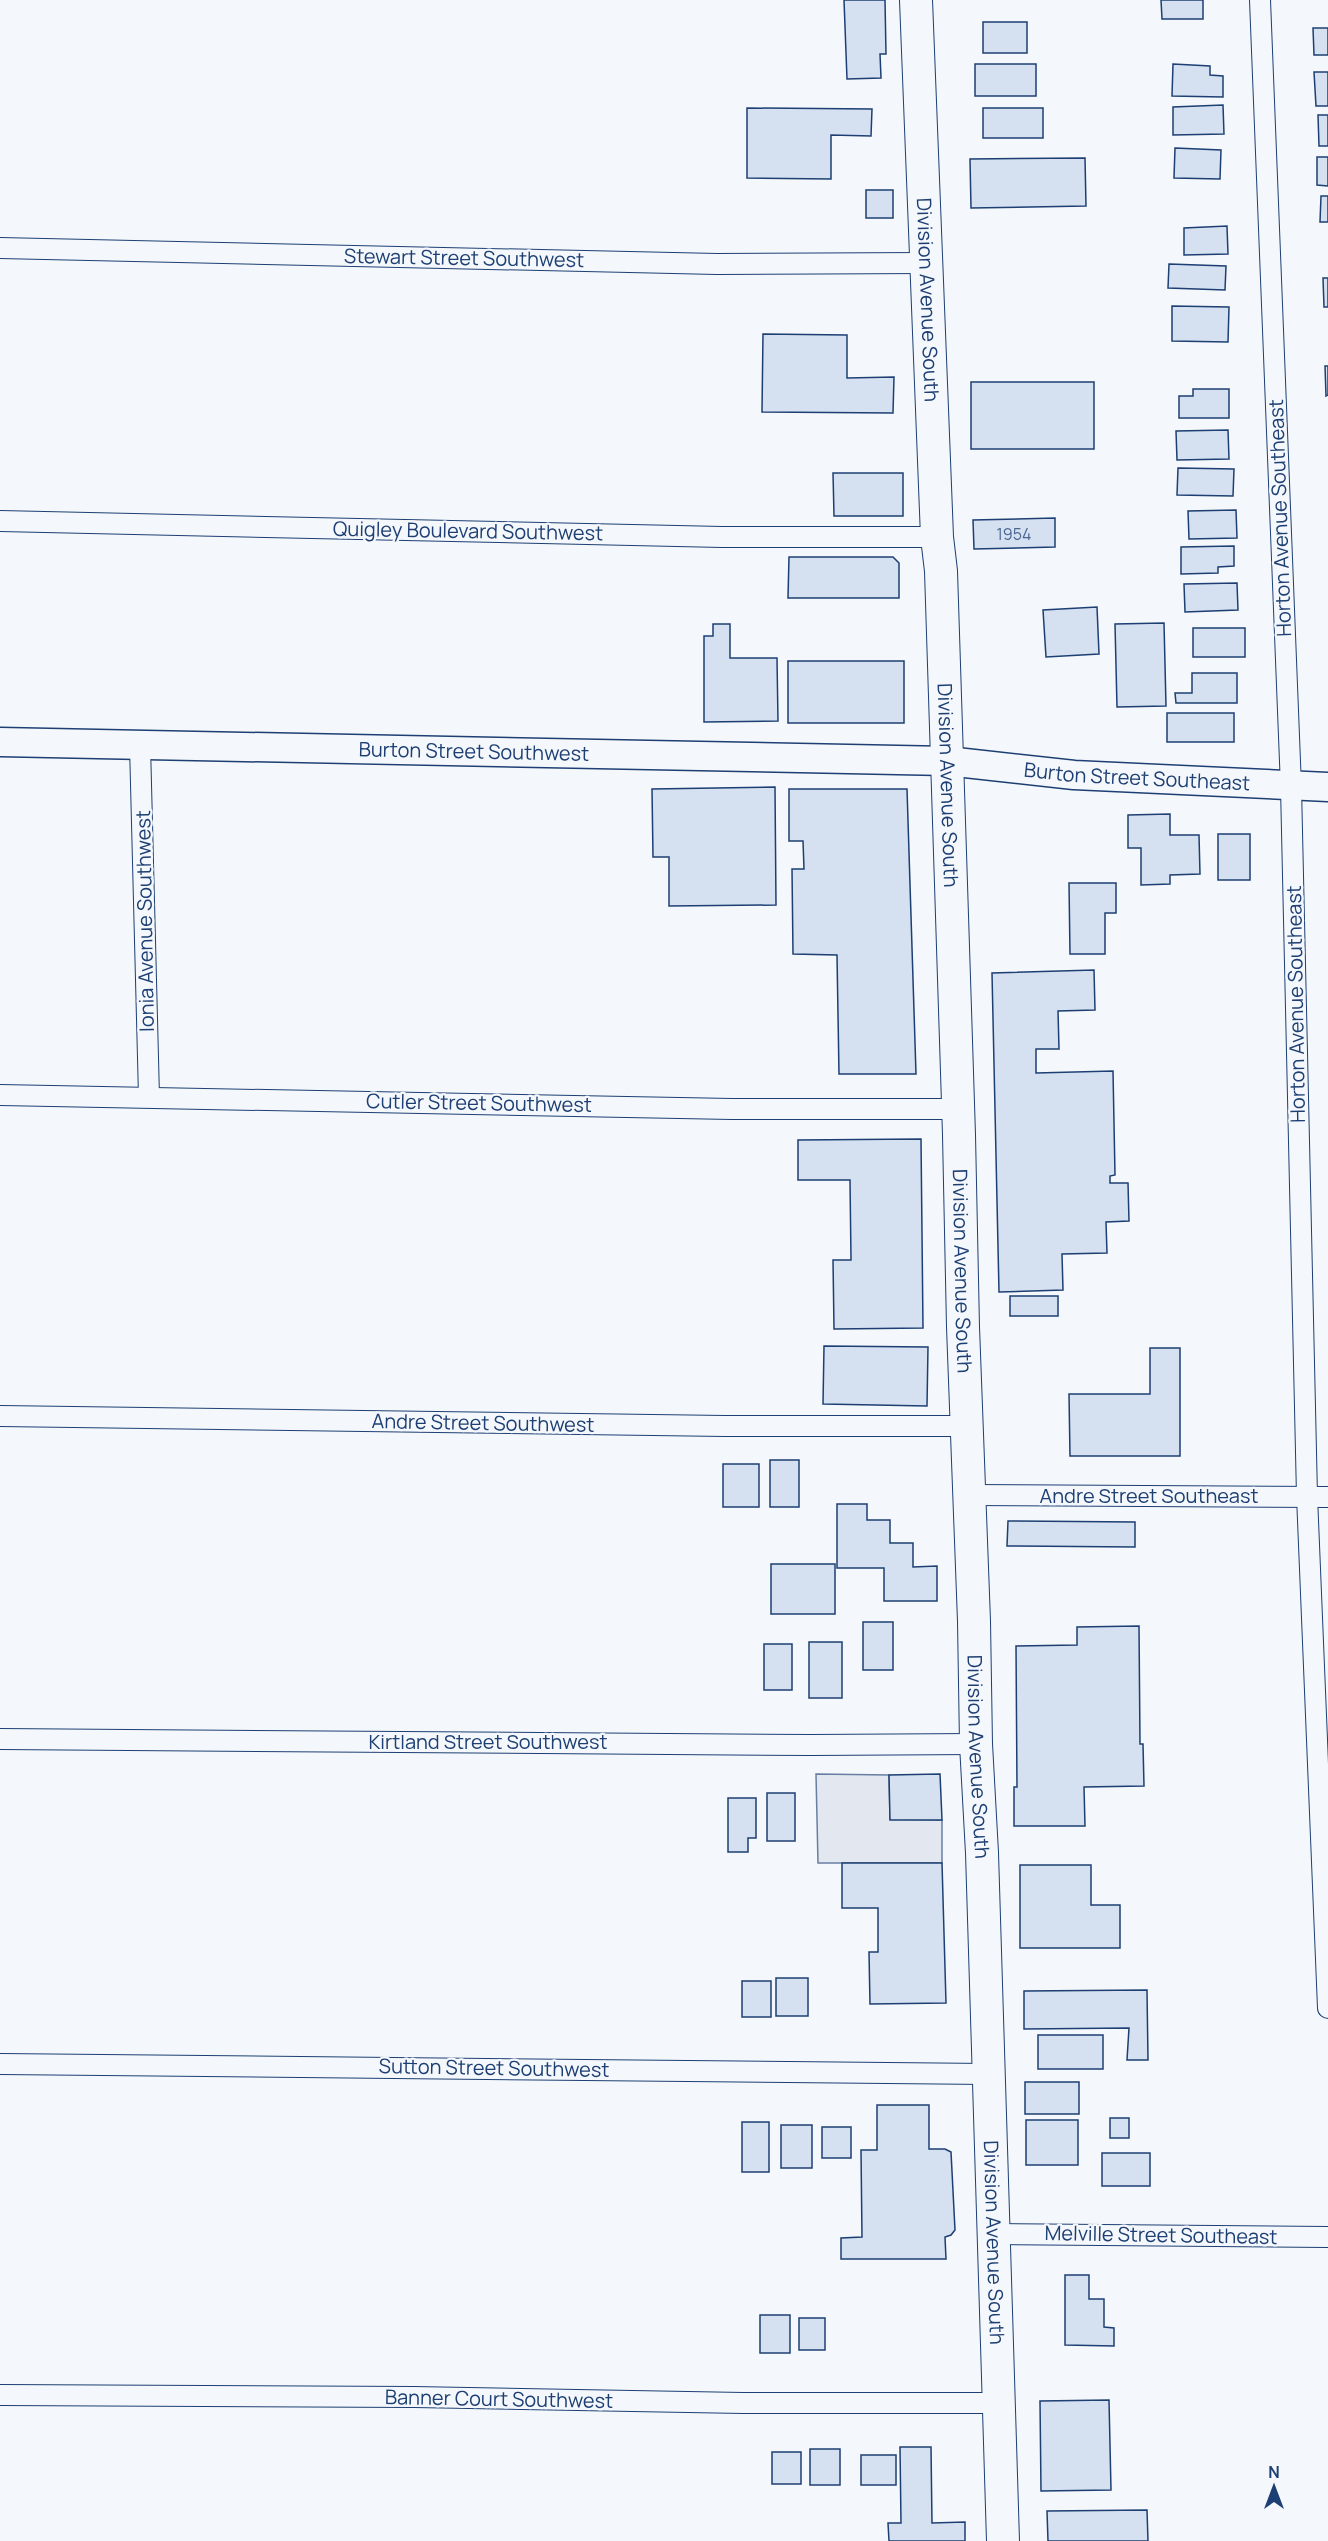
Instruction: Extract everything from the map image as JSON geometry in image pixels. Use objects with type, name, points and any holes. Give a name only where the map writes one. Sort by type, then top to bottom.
[{"type":"main road","name":"Division Avenue South","points":[[916,0],[947,761],[976,1744],[1004,2541]]},
{"type":"main road","name":"Burton Street Southwest","points":[[0,742],[947,761]]},
{"type":"main road","name":"Burton Street Southeast","points":[[947,761],[1074,775],[1328,787]]},
{"type":"street","name":"Horton Avenue Southeast","points":[[1260,0],[1291,787],[1307,1496],[1328,2008]]},
{"type":"street","name":"Stewart Street Southwest","points":[[0,248],[717,264],[927,263]]},
{"type":"street","name":"Quigley Boulevard Southwest","points":[[0,521],[722,537],[937,537]]},
{"type":"street","name":"Ionia Avenue Southwest","points":[[141,745],[149,1097]]},
{"type":"street","name":"Cutler Street Southwest","points":[[0,1095],[710,1108],[958,1109]]},
{"type":"street","name":"Andre Street Southwest","points":[[0,1416],[724,1426],[966,1426]]},
{"type":"street","name":"Andre Street Southeast","points":[[969,1495],[1328,1497]]},
{"type":"street","name":"Kirtland Street Southwest","points":[[0,1739],[810,1745],[976,1744]]},
{"type":"street","name":"Sutton Street Southwest","points":[[0,2064],[988,2074]]},
{"type":"street","name":"Melville Street Southeast","points":[[993,2234],[1328,2237]]},
{"type":"street","name":"Banner Court Southwest","points":[[0,2395],[414,2397],[743,2403],[998,2403]]},
{"type":"shaded area","points":[[816,1774],[889,1775],[890,1819],[942,1820],[942,1863],[818,1863]]},
{"type":"building","points":[[844,0],[885,0],[886,54],[880,54],[881,78],[847,79]]},
{"type":"building","points":[[1161,0],[1203,0],[1203,19],[1162,19]]},
{"type":"building","points":[[983,22],[1027,22],[1027,53],[983,53]]},
{"type":"building","points":[[1313,28],[1328,28],[1328,55],[1314,55]]},
{"type":"building","points":[[975,64],[1036,64],[1036,96],[975,96]]},
{"type":"building","points":[[1173,64],[1210,66],[1210,75],[1223,76],[1223,97],[1172,96]]},
{"type":"building","points":[[1314,72],[1328,72],[1328,106],[1316,106]]},
{"type":"building","points":[[1223,105],[1224,134],[1173,135],[1173,107]]},
{"type":"building","points":[[747,108],[872,109],[871,136],[831,135],[831,179],[747,178]]},
{"type":"building","points":[[983,108],[1043,108],[1043,138],[983,138]]},
{"type":"building","points":[[1318,115],[1328,115],[1328,146],[1319,146]]},
{"type":"building","points":[[1175,148],[1221,150],[1220,179],[1174,178]]},
{"type":"building","points":[[1317,157],[1328,157],[1328,186],[1317,185]]},
{"type":"building","points":[[1085,158],[1086,206],[971,208],[970,159]]},
{"type":"building","points":[[866,190],[893,190],[893,218],[866,218]]},
{"type":"building","points":[[1321,196],[1328,196],[1328,222],[1320,222]]},
{"type":"building","points":[[1227,226],[1228,254],[1184,255],[1184,228]]},
{"type":"building","points":[[1169,264],[1226,266],[1225,290],[1168,288]]},
{"type":"building","points":[[1323,278],[1328,278],[1328,307],[1324,307]]},
{"type":"building","points":[[1172,306],[1229,307],[1228,342],[1172,341]]},
{"type":"building","points":[[763,334],[847,335],[847,378],[894,377],[893,413],[762,412]]},
{"type":"building","points":[[1325,366],[1328,366],[1328,395],[1326,396]]},
{"type":"building","points":[[971,382],[1094,382],[1094,449],[971,449]]},
{"type":"building","points":[[1193,389],[1229,389],[1229,418],[1179,418],[1179,396],[1193,396]]},
{"type":"building","points":[[1228,430],[1229,459],[1177,460],[1176,431]]},
{"type":"building","points":[[1178,468],[1234,469],[1233,496],[1177,495]]},
{"type":"building","points":[[833,473],[903,473],[903,516],[834,516]]},
{"type":"building","points":[[1236,510],[1237,538],[1189,539],[1188,511]]},
{"type":"building","points":[[1055,518],[1055,547],[974,549],[973,520]]},
{"type":"building","points":[[1234,546],[1234,566],[1218,567],[1218,573],[1181,574],[1181,547]]},
{"type":"building","points":[[789,557],[893,557],[899,563],[899,598],[788,598]]},
{"type":"building","points":[[1237,583],[1238,610],[1185,612],[1184,584]]},
{"type":"building","points":[[1097,607],[1099,654],[1046,657],[1043,610]]},
{"type":"building","points":[[1164,623],[1166,706],[1117,707],[1115,624]]},
{"type":"building","points":[[713,624],[730,624],[730,658],[777,658],[778,721],[704,722],[704,636],[713,636]]},
{"type":"building","points":[[1193,628],[1245,628],[1245,657],[1193,657]]},
{"type":"building","points":[[788,661],[904,661],[904,723],[788,723]]},
{"type":"building","points":[[1192,673],[1237,673],[1237,703],[1176,703],[1175,693],[1192,693]]},
{"type":"building","points":[[1167,713],[1234,713],[1234,742],[1167,742]]},
{"type":"building","points":[[775,787],[776,905],[669,906],[669,857],[653,857],[652,789]]},
{"type":"building","points":[[789,789],[907,789],[916,1074],[839,1074],[837,955],[793,954],[792,869],[804,869],[803,841],[789,841]]},
{"type":"building","points":[[1170,814],[1170,835],[1199,835],[1200,874],[1170,875],[1170,884],[1141,885],[1141,848],[1128,848],[1128,815]]},
{"type":"building","points":[[1218,834],[1250,834],[1250,880],[1218,880]]},
{"type":"building","points":[[1069,883],[1116,883],[1116,913],[1105,913],[1105,954],[1070,954]]},
{"type":"building","points":[[1094,970],[1095,1010],[1058,1011],[1059,1049],[1036,1049],[1036,1073],[1113,1071],[1115,1175],[1110,1176],[1110,1183],[1128,1183],[1129,1221],[1106,1222],[1107,1253],[1062,1254],[1063,1290],[999,1292],[992,973]]},
{"type":"building","points":[[921,1139],[923,1328],[834,1329],[833,1260],[851,1260],[850,1180],[798,1180],[798,1140]]},
{"type":"building","points":[[1010,1296],[1058,1296],[1058,1316],[1010,1316]]},
{"type":"building","points":[[824,1346],[928,1347],[927,1406],[823,1404]]},
{"type":"building","points":[[1150,1348],[1180,1348],[1180,1456],[1070,1456],[1069,1394],[1150,1394]]},
{"type":"building","points":[[770,1460],[799,1460],[799,1507],[770,1507]]},
{"type":"building","points":[[723,1464],[759,1464],[759,1507],[723,1507]]},
{"type":"building","points":[[837,1504],[867,1504],[867,1520],[890,1520],[890,1543],[913,1543],[913,1567],[937,1566],[937,1601],[884,1601],[884,1568],[837,1568]]},
{"type":"building","points":[[1008,1521],[1135,1522],[1135,1547],[1007,1546]]},
{"type":"building","points":[[771,1564],[835,1564],[835,1614],[771,1614]]},
{"type":"building","points":[[863,1622],[893,1622],[893,1670],[863,1670]]},
{"type":"building","points":[[1139,1626],[1140,1744],[1143,1744],[1144,1786],[1084,1787],[1085,1826],[1014,1826],[1014,1787],[1017,1787],[1016,1646],[1077,1645],[1077,1627]]},
{"type":"building","points":[[809,1642],[842,1642],[842,1698],[809,1698]]},
{"type":"building","points":[[764,1644],[792,1644],[792,1690],[764,1690]]},
{"type":"building","points":[[940,1774],[942,1820],[890,1820],[889,1775]]},
{"type":"building","points":[[767,1793],[795,1793],[795,1841],[767,1841]]},
{"type":"building","points":[[728,1798],[756,1798],[756,1838],[748,1838],[748,1852],[728,1852]]},
{"type":"building","points":[[842,1863],[942,1863],[946,2003],[870,2004],[869,1952],[878,1952],[878,1908],[842,1908]]},
{"type":"building","points":[[1020,1865],[1091,1865],[1091,1905],[1120,1905],[1120,1948],[1020,1948]]},
{"type":"building","points":[[776,1978],[808,1978],[808,2016],[776,2016]]},
{"type":"building","points":[[742,1981],[771,1981],[771,2017],[742,2017]]},
{"type":"building","points":[[1147,1990],[1148,2060],[1127,2060],[1129,2028],[1024,2029],[1024,1991]]},
{"type":"building","points":[[1038,2035],[1103,2035],[1103,2069],[1038,2069]]},
{"type":"building","points":[[1025,2082],[1079,2082],[1079,2114],[1025,2114]]},
{"type":"building","points":[[877,2105],[929,2105],[929,2149],[945,2149],[951,2152],[955,2230],[951,2235],[945,2237],[946,2259],[841,2259],[841,2238],[862,2237],[861,2150],[877,2150]]},
{"type":"building","points":[[1110,2118],[1129,2118],[1129,2138],[1110,2138]]},
{"type":"building","points":[[1026,2120],[1078,2120],[1078,2165],[1026,2165]]},
{"type":"building","points":[[742,2122],[769,2122],[769,2172],[742,2172]]},
{"type":"building","points":[[781,2125],[812,2125],[812,2168],[781,2168]]},
{"type":"building","points":[[822,2127],[851,2127],[851,2158],[822,2158]]},
{"type":"building","points":[[1102,2153],[1150,2153],[1150,2186],[1102,2186]]},
{"type":"building","points":[[1065,2275],[1089,2275],[1089,2299],[1104,2299],[1104,2327],[1114,2328],[1114,2346],[1065,2345]]},
{"type":"building","points":[[760,2315],[790,2315],[790,2353],[760,2353]]},
{"type":"building","points":[[799,2318],[825,2318],[825,2350],[799,2350]]},
{"type":"building","points":[[1109,2400],[1111,2490],[1041,2491],[1040,2401]]},
{"type":"building","points":[[900,2447],[931,2447],[932,2523],[965,2522],[965,2541],[889,2541],[888,2523],[901,2523]]},
{"type":"building","points":[[810,2449],[840,2449],[840,2485],[810,2485]]},
{"type":"building","points":[[772,2452],[801,2452],[801,2484],[772,2484]]},
{"type":"building","points":[[861,2455],[896,2455],[896,2485],[861,2485]]},
{"type":"building","points":[[1147,2510],[1148,2541],[1048,2541],[1047,2511]]}]
